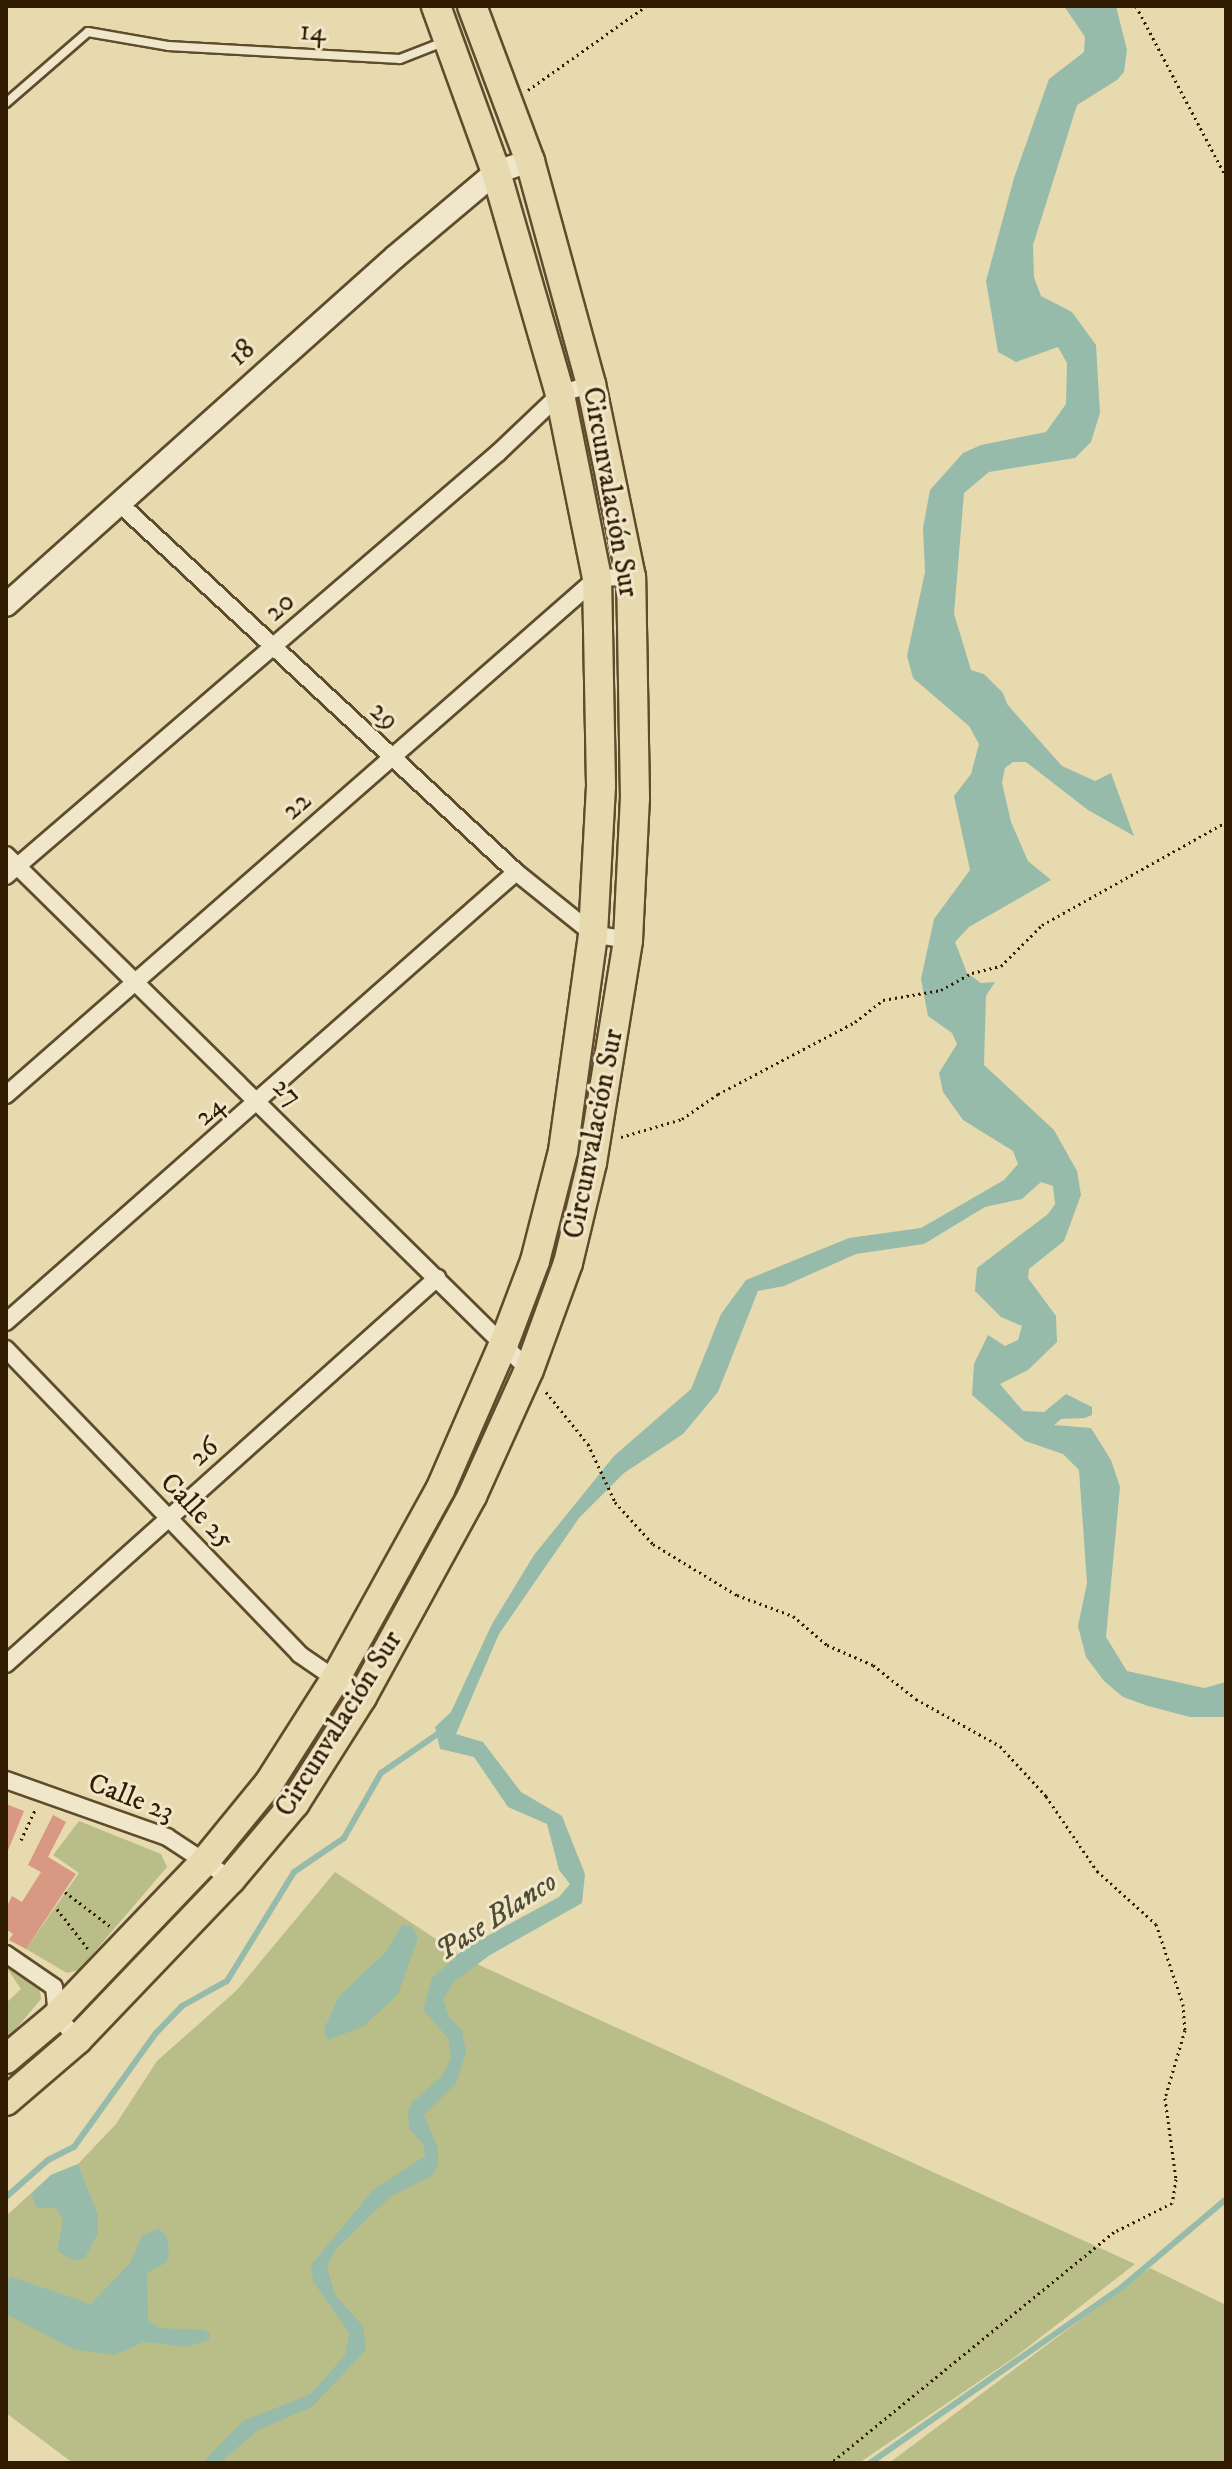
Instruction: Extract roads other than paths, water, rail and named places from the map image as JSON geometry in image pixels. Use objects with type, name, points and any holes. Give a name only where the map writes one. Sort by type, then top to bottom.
[{"type":"highway","name":"Circunvalación Sur","points":[[6,2059],[57,2016],[206,1860],[269,1783],[334,1681],[440,1490],[504,1343],[535,1261],[563,1151],[593,934],[601,785],[597,578],[560,394],[496,172],[436,6]]},
{"type":"highway","name":"Circunvalación Sur","points":[[6,2101],[78,2039],[231,1879],[295,1803],[362,1697],[472,1496],[529,1370],[568,1263],[592,1163],[628,940],[635,798],[631,577],[591,384],[530,161],[472,6]]},
{"type":"street","name":"18","points":[[6,605],[496,172],[530,161]]},
{"type":"street","name":"20","points":[[10,866],[271,649],[560,394],[591,384]]},
{"type":"street","name":"29","points":[[120,504],[271,649],[516,872],[593,934],[628,940]]},
{"type":"street","points":[[597,578],[631,577]]},
{"type":"street","name":"22","points":[[6,1095],[597,578]]},
{"type":"street","name":"27","points":[[10,866],[260,1101],[529,1370]]},
{"type":"street","name":"24","points":[[6,1322],[516,872]]},
{"type":"street","name":"26","points":[[6,1664],[437,1278]]},
{"type":"street","name":"Calle 25","points":[[6,1349],[299,1654],[334,1681],[362,1697]]},
{"type":"street","name":"Calle 23","points":[[6,1780],[167,1837],[231,1879]]},
{"type":"street","points":[[6,1954],[54,1987],[57,2016],[78,2039]]},
{"type":"lane","name":"14","points":[[6,103],[88,32],[168,46],[400,59],[449,40]]},
{"type":"waterway","points":[[6,2197],[48,2160],[74,2147],[156,2033],[182,2006],[227,1981],[294,1872],[344,1838],[381,1773],[442,1731]]},
{"type":"waterway","points":[[870,2463],[1122,2287],[1226,2199]]},
{"type":"water label","name":"Pase Blanco","points":[[497,1917]]}]
